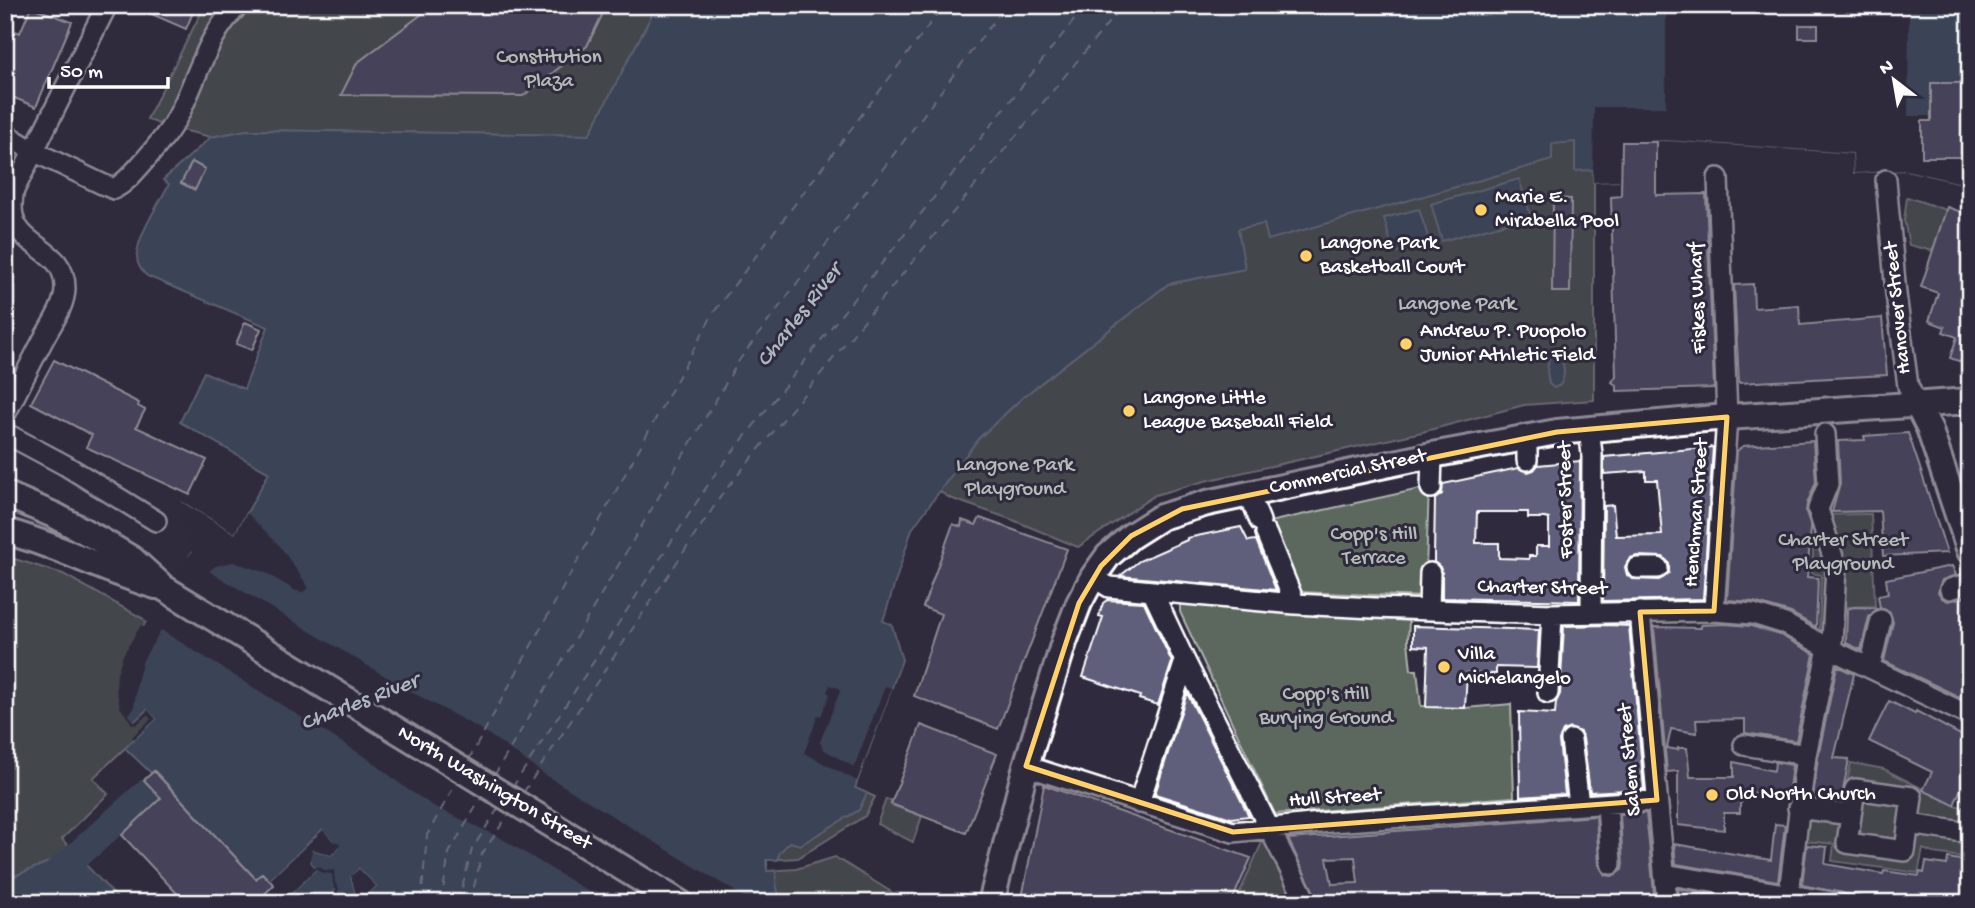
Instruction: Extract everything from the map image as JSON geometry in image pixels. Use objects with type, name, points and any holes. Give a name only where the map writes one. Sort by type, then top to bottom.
[{"type":"main road","name":"Commercial Street","points":[[991,903],[1026,766],[1069,630],[1093,577],[1108,556],[1161,517],[1182,509],[1432,455],[1527,448],[1589,429],[1970,401]]},
{"type":"main road","name":"Hanover Street","points":[[1917,404],[1929,428],[1970,551]]},
{"type":"main road","name":"North Washington Street","points":[[5,494],[65,520],[132,559],[163,588],[680,903]]},
{"type":"main road","name":"North Washington Street","points":[[5,531],[60,548],[122,576],[163,588]]},
{"type":"street","points":[[5,415],[59,310],[65,289],[58,264],[23,236],[12,215],[14,190],[107,5]]},
{"type":"street","points":[[5,134],[33,151],[114,189],[122,184],[167,135],[218,29],[239,5]]},
{"type":"street","name":"Fiskes Wharf","points":[[1718,178],[1727,417]]},
{"type":"street","name":"Hanover Street","points":[[1886,180],[1896,294],[1908,386],[1917,404]]},
{"type":"street","name":"Henchman Street","points":[[1714,611],[1727,417]]},
{"type":"street","name":"Foster Street","points":[[1589,429],[1599,495],[1591,613]]},
{"type":"street","points":[[5,433],[65,465],[156,520]]},
{"type":"street","points":[[1789,893],[1806,755],[1830,645],[1836,567],[1818,509],[1828,484],[1825,434]]},
{"type":"street","points":[[1432,455],[1432,488]]},
{"type":"street","points":[[1249,494],[1295,604]]},
{"type":"street","points":[[1637,568],[1658,568]]},
{"type":"street","points":[[1429,610],[1430,573]]},
{"type":"street","name":"Charter Street","points":[[1093,577],[1109,587],[1295,604],[1552,614],[1714,611],[1753,614],[1784,624],[1830,645],[1970,716]]},
{"type":"street","points":[[1950,589],[1970,583]]},
{"type":"street","points":[[1152,591],[1307,903]]},
{"type":"street","name":"Salem Street","points":[[1640,612],[1657,800],[1669,841],[1664,874],[1667,903]]},
{"type":"street","points":[[1548,693],[1552,614]]},
{"type":"street","points":[[1870,667],[1881,620]]},
{"type":"street","points":[[1139,803],[1185,661]]},
{"type":"street","points":[[1571,740],[1579,804]]},
{"type":"street","points":[[1744,745],[1806,755]]},
{"type":"street","name":"Hull Street","points":[[1026,766],[1228,831],[1657,800]]},
{"type":"street","points":[[1855,789],[1912,797],[1905,851],[1847,843],[1851,816],[1855,789]]},
{"type":"street","points":[[1607,804],[1611,864]]},
{"type":"street","points":[[1798,808],[1851,816]]},
{"type":"street","points":[[1909,824],[1970,833]]},
{"type":"street","points":[[1664,874],[1789,893],[1827,902]]},
{"type":"highlighted area","points":[[1727,417],[1714,611],[1640,612],[1657,800],[1233,832],[1026,766],[1079,603],[1101,566],[1131,536],[1182,509],[1557,432]]},
{"type":"green space","name":"Constitution Plaza","points":[[205,5],[658,5],[589,135],[247,130],[211,137],[147,119]]},
{"type":"green space","name":"Langone Park","points":[[1594,125],[1594,400],[1524,405],[1155,495],[1078,547],[950,498],[939,491],[978,439],[1023,397],[1168,284],[1245,269],[1232,210]]},
{"type":"green space","points":[[1907,197],[1946,210],[1933,251],[1909,245],[1904,220]]},
{"type":"green space","name":"Copp's Hill Terrace","points":[[1429,487],[1425,597],[1298,592],[1269,522]]},
{"type":"green space","name":"Charter Street Playground","points":[[1871,514],[1875,606],[1845,607],[1843,642],[1819,632],[1821,575],[1812,573],[1815,515]]},
{"type":"green space","points":[[5,556],[63,574],[147,621],[126,657],[148,710],[156,719],[93,778],[108,794],[62,839],[68,846],[54,860],[5,880]]},
{"type":"green space","name":"Copp's Hill Burying Ground","points":[[1180,604],[1409,621],[1411,670],[1417,670],[1421,706],[1465,708],[1511,704],[1514,797],[1275,814],[1180,612]]},
{"type":"green space","points":[[1851,763],[1884,769],[1954,805],[1970,809],[1970,858],[1923,849],[1918,873],[1832,861],[1834,844],[1806,841],[1809,798],[1843,802]]},
{"type":"green space","points":[[855,788],[875,797],[865,816],[798,858],[767,860],[767,871],[796,869],[835,857],[909,903],[760,903],[758,853]]},
{"type":"green space","points":[[886,799],[892,801],[891,805],[922,816],[913,842],[877,824]]},
{"type":"green space","points":[[1263,840],[1296,903],[1235,903]]},
{"type":"water","points":[[657,5],[1970,5],[1970,185],[1906,170],[1854,173],[1853,153],[1666,140],[1622,142],[1621,181],[1593,182],[1593,170],[1575,171],[1575,142],[1552,144],[1552,160],[1268,240],[1264,224],[1238,229],[1245,269],[1168,284],[1023,397],[978,439],[912,529],[883,621],[892,625],[902,660],[855,788],[867,793],[859,810],[800,845],[790,842],[780,852],[777,860],[766,860],[767,871],[776,871],[777,888],[785,903],[359,903],[376,886],[359,869],[351,877],[356,895],[343,897],[336,890],[323,903],[281,903],[316,869],[310,862],[310,850],[331,855],[339,848],[322,830],[269,881],[262,873],[256,879],[155,771],[151,773],[125,748],[156,719],[147,710],[134,722],[123,706],[147,621],[192,552],[183,503],[235,534],[269,473],[180,422],[204,372],[244,389],[268,327],[147,276],[141,269],[137,260],[140,240],[169,184],[163,180],[211,137],[247,130],[589,135]]},
{"type":"water","name":"Marie E. Mirabella Pool","points":[[1519,179],[1531,216],[1442,241],[1431,204]]},
{"type":"water","points":[[1419,209],[1430,243],[1393,253],[1384,218]]},
{"type":"water","points":[[1559,355],[1564,370],[1560,385],[1554,388],[1549,384],[1547,371],[1549,357]]},
{"type":"water","points":[[68,846],[122,903],[5,903],[5,880],[54,860]]},
{"type":"pier","points":[[1666,5],[1909,5],[1908,116],[1970,116],[1970,185],[1906,170],[1854,173],[1853,153],[1666,140],[1622,142],[1621,181],[1593,182],[1594,107],[1666,107]]},
{"type":"pier","points":[[183,503],[235,534],[247,513],[280,546],[309,588],[303,592],[296,591],[264,572],[233,562],[216,566],[209,571],[410,691],[484,731],[544,774],[754,903],[607,903],[499,837],[435,807],[370,760],[161,630],[143,660],[134,709],[129,714],[135,722],[148,710],[156,719],[134,739],[132,737],[151,719],[147,715],[136,725],[132,724],[120,707],[116,689],[117,673],[123,655],[141,625],[144,627],[147,622],[144,619],[185,556],[188,557],[192,552],[187,547],[180,507]]},
{"type":"pier","points":[[830,685],[841,689],[820,742],[823,749],[854,767],[885,686],[892,688],[857,781],[804,753],[818,715],[821,716],[830,694],[827,692]]},
{"type":"pier","points":[[323,830],[333,841],[340,843],[331,855],[312,849],[310,862],[315,868],[318,866],[326,871],[334,870],[338,891],[343,897],[356,895],[351,876],[359,869],[376,886],[356,903],[371,886],[359,873],[355,878],[360,895],[358,898],[342,900],[336,895],[328,903],[323,903],[336,890],[332,874],[316,869],[281,903],[277,903],[311,869],[307,863],[307,850],[272,883],[269,881]]},
{"type":"building","points":[[131,5],[196,5],[186,29]]},
{"type":"building","points":[[434,5],[607,5],[587,46],[523,96],[341,95],[357,63]]},
{"type":"building","points":[[31,7],[72,22],[36,107],[5,94],[5,27],[20,33]]},
{"type":"building","points":[[1799,25],[1818,25],[1818,38],[1799,38]]},
{"type":"building","points":[[1931,83],[1970,83],[1970,157],[1922,157],[1922,121],[1931,121]]},
{"type":"building","points":[[1622,142],[1656,142],[1656,195],[1706,194],[1714,388],[1617,391],[1617,386],[1612,382],[1616,376],[1611,197],[1621,196]]},
{"type":"building","points":[[192,162],[205,169],[195,190],[181,183]]},
{"type":"building","points":[[1553,198],[1571,199],[1570,292],[1552,292]]},
{"type":"building","points":[[1947,207],[1970,215],[1970,365],[1950,358],[1957,337],[1943,332],[1945,327],[1929,321],[1938,293],[1921,287]]},
{"type":"building","points":[[1753,284],[1754,308],[1799,305],[1800,325],[1882,318],[1887,375],[1739,383],[1734,285]]},
{"type":"building","points":[[245,322],[261,329],[252,350],[236,344]]},
{"type":"building","points":[[54,360],[139,403],[138,406],[145,410],[136,427],[207,460],[190,495],[86,447],[92,435],[31,403]]},
{"type":"building","points":[[1908,433],[1947,553],[1883,556],[1880,511],[1832,512],[1840,484],[1838,441]]},
{"type":"building","points":[[1813,441],[1816,482],[1806,512],[1811,527],[1807,577],[1818,578],[1816,627],[1791,613],[1754,602],[1727,600],[1737,451],[1743,446]]},
{"type":"building","points":[[1713,447],[1703,599],[1603,601],[1604,506],[1613,505],[1616,536],[1662,535],[1657,480],[1646,480],[1646,471],[1604,474],[1604,457]],"holes":[[[1663,557],[1669,563],[1669,573],[1659,580],[1632,579],[1627,575],[1625,567],[1630,558]]]},
{"type":"building","points":[[1580,461],[1579,601],[1442,598],[1442,573],[1434,562],[1434,555],[1435,499],[1442,494],[1443,484],[1518,468],[1528,472],[1538,465]],"holes":[[[1477,512],[1528,512],[1528,518],[1549,519],[1549,546],[1536,546],[1536,556],[1529,556],[1529,559],[1499,558],[1499,543],[1476,543]]]},
{"type":"building","points":[[980,518],[1067,549],[998,729],[914,696],[941,614],[923,607],[953,524],[961,527],[962,520],[976,525]]},
{"type":"building","points":[[1241,527],[1248,541],[1256,540],[1276,590],[1120,576],[1139,561],[1187,538]]},
{"type":"building","points":[[1952,566],[1956,575],[1942,580],[1938,592],[1948,601],[1966,597],[1970,606],[1970,702],[1884,661],[1893,622],[1890,612],[1880,608],[1878,596],[1888,594],[1886,579]]},
{"type":"building","points":[[1107,600],[1144,602],[1172,662],[1158,705],[1139,699],[1140,696],[1083,677],[1103,617],[1099,616],[1103,603]]},
{"type":"building","points":[[1878,608],[1869,617],[1861,650],[1846,643],[1847,609]]},
{"type":"building","points":[[1701,625],[1751,626],[1780,635],[1814,654],[1796,741],[1745,733],[1745,719],[1696,720],[1697,733],[1671,729],[1667,748],[1687,748],[1690,777],[1734,777],[1734,762],[1774,771],[1775,762],[1792,765],[1788,797],[1750,792],[1740,804],[1740,813],[1724,813],[1724,830],[1678,825],[1678,771],[1667,772],[1654,627],[1701,628]]},
{"type":"building","name":"Villa Michelangelo","points":[[1413,626],[1539,630],[1537,668],[1496,667],[1496,674],[1467,673],[1465,708],[1426,707],[1428,647],[1413,646]]},
{"type":"building","points":[[1564,626],[1629,626],[1644,789],[1590,792],[1583,738],[1580,732],[1570,728],[1563,731],[1559,741],[1565,794],[1520,797],[1519,712],[1555,714],[1560,694]]},
{"type":"building","points":[[1837,666],[1854,674],[1834,758],[1849,759],[1841,801],[1813,798],[1818,757]]},
{"type":"building","points":[[1187,693],[1249,816],[1231,818],[1155,794]]},
{"type":"building","points":[[1889,701],[1915,714],[1916,711],[1970,740],[1970,767],[1954,805],[1923,790],[1932,772],[1869,741]]},
{"type":"building","points":[[921,725],[997,754],[966,833],[891,804]]},
{"type":"building","points":[[154,771],[256,879],[262,873],[274,885],[255,903],[186,903],[122,835],[161,798],[144,780]]},
{"type":"building","points":[[1044,785],[1251,858],[1231,903],[1021,903]]},
{"type":"building","points":[[1646,813],[1655,903],[1319,903],[1288,839],[1596,816],[1599,865],[1605,875],[1612,876],[1622,870],[1623,864],[1620,815]],"holes":[[[1355,857],[1358,883],[1332,884],[1327,858]]]},
{"type":"building","points":[[1775,824],[1785,825],[1778,881],[1676,864],[1674,844],[1771,860]]},
{"type":"building","points":[[1807,845],[1827,847],[1825,864],[1883,874],[1884,871],[1919,876],[1920,872],[1924,873],[1926,862],[1947,865],[1948,858],[1965,861],[1963,882],[1970,884],[1970,903],[1890,903],[1802,885]]},
{"type":"building","points":[[1678,889],[1713,895],[1711,903],[1679,903]]},
{"type":"waterway","name":"Charles River","points":[[24,903],[148,792]]},
{"type":"ferry route","points":[[468,761],[714,312],[944,5]]},
{"type":"ferry route","points":[[494,776],[740,359],[1006,5]]},
{"type":"ferry route","points":[[512,788],[713,477],[1086,5]]},
{"type":"ferry route","points":[[523,793],[723,493],[1123,5]]},
{"type":"ferry route","points":[[421,903],[427,835],[457,781]]},
{"type":"ferry route","points":[[441,903],[449,853],[482,796]]},
{"type":"ferry route","points":[[458,903],[472,849],[499,807]]},
{"type":"ferry route","points":[[470,903],[482,854],[510,812]]},
{"type":"place","name":"Marie E. Mirabella Pool","points":[[1481,210]]},
{"type":"place","name":"Langone Park Basketball Court","points":[[1306,256]]},
{"type":"place","name":"Andrew P. Puopolo Junior Athletic Field","points":[[1406,344]]},
{"type":"place","name":"Langone Little League Baseball Field","points":[[1129,411]]},
{"type":"place","name":"Villa Michelangelo","points":[[1444,667]]},
{"type":"place","name":"Old North Church","points":[[1712,795]]},
{"type":"park label","name":"Langone Park Playground","points":[[1015,478]]}]
